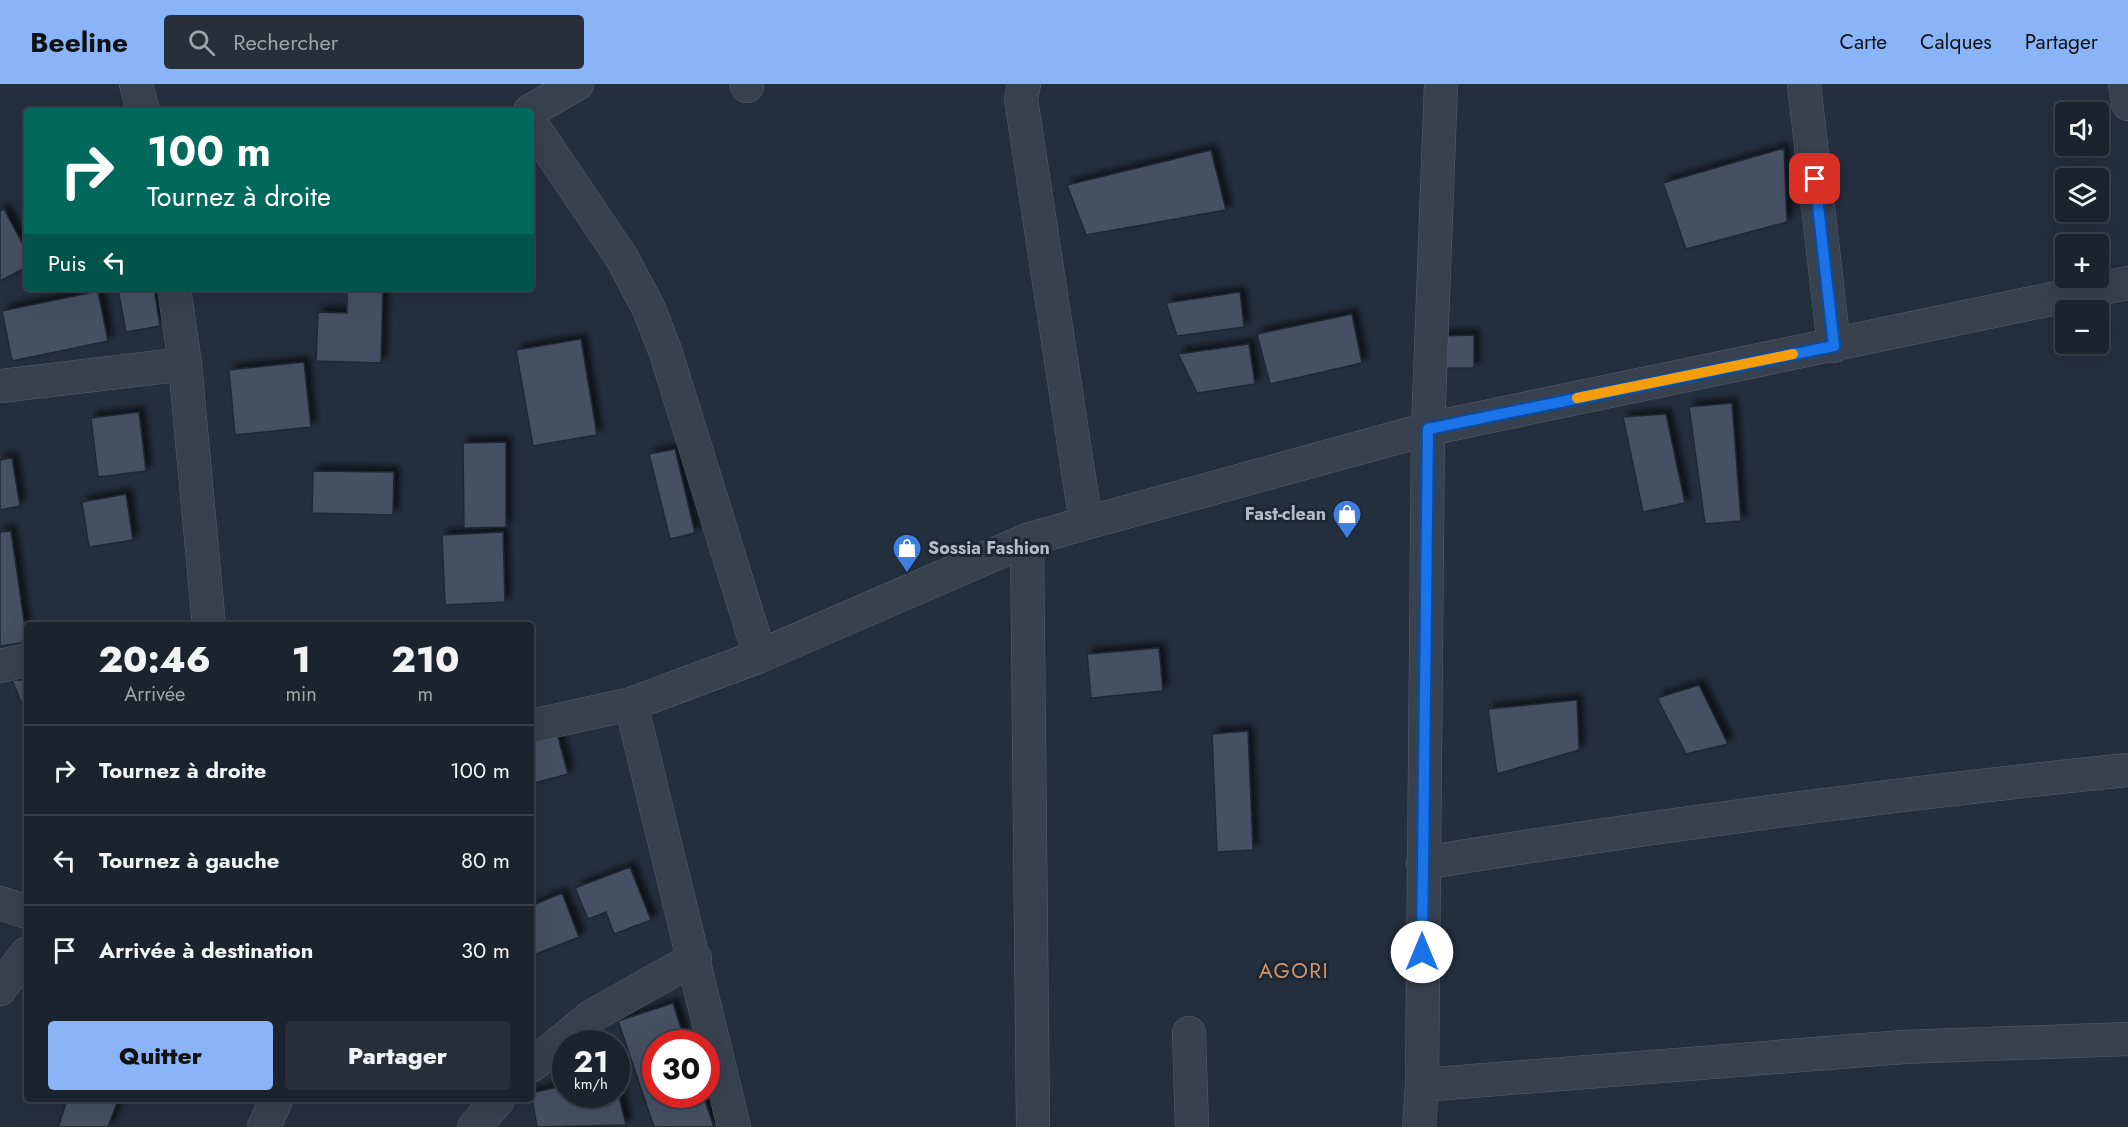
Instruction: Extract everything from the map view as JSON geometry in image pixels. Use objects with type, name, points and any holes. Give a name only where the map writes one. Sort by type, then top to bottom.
[{"type":"street","points":[[136,84],[142,108]]},
{"type":"street","points":[[534,109],[577,84]]},
{"type":"street","points":[[1024,84],[1021,99],[1086,524]]},
{"type":"street","points":[[1419,1127],[1422,1085],[1428,429],[1441,84]]},
{"type":"street","points":[[1804,84],[1834,346]]},
{"type":"street","points":[[2126,84],[2128,104]]},
{"type":"street","points":[[534,127],[622,258],[649,309],[666,353],[760,656]]},
{"type":"street","points":[[534,725],[631,704],[760,656],[1027,540],[1428,429],[2128,283]]},
{"type":"street","points":[[174,291],[185,364],[203,622]]},
{"type":"street","points":[[0,386],[185,364]]},
{"type":"street","points":[[1027,540],[1033,1127]]},
{"type":"street","points":[[0,666],[24,661]]},
{"type":"street","points":[[631,704],[695,958],[734,1127]]},
{"type":"street","points":[[1423,863],[1648,826],[1913,792],[2128,770]]},
{"type":"street","points":[[0,903],[24,911]]},
{"type":"street","points":[[0,989],[24,957]]},
{"type":"street","points":[[534,1064],[592,1016],[695,958]]},
{"type":"street","points":[[1189,1033],[1192,1127]]},
{"type":"street","points":[[1422,1085],[1903,1047],[2128,1039]]},
{"type":"street","points":[[264,1127],[275,1102]]},
{"type":"street","points":[[474,1127],[496,1102]]},
{"type":"building","points":[[1784,148],[1787,222],[1686,249],[1663,183]]},
{"type":"building","points":[[1211,150],[1226,210],[1086,235],[1067,185]]},
{"type":"building","points":[[4,209],[24,246],[24,269],[0,281],[0,211]]},
{"type":"building","points":[[98,291],[108,341],[12,361],[2,311]]},
{"type":"building","points":[[118,291],[154,291],[160,326],[126,332]]},
{"type":"building","points":[[347,291],[383,291],[381,363],[316,361],[318,312],[347,313]]},
{"type":"building","points":[[1240,292],[1244,327],[1177,336],[1166,303]]},
{"type":"building","points":[[1352,314],[1362,363],[1270,384],[1257,334]]},
{"type":"building","points":[[1474,335],[1474,368],[1439,368],[1439,336]]},
{"type":"building","points":[[581,339],[597,435],[533,446],[516,350]]},
{"type":"building","points":[[1249,344],[1255,384],[1197,393],[1178,354]]},
{"type":"building","points":[[304,362],[311,427],[235,435],[229,370]]},
{"type":"building","points":[[1732,403],[1741,521],[1705,524],[1689,407]]},
{"type":"building","points":[[139,412],[146,471],[98,477],[91,418]]},
{"type":"building","points":[[1666,414],[1685,503],[1643,512],[1623,417]]},
{"type":"building","points":[[506,442],[506,527],[464,528],[463,443]]},
{"type":"building","points":[[675,449],[695,533],[670,539],[649,454]]},
{"type":"building","points":[[12,458],[20,506],[0,510],[0,460]]},
{"type":"building","points":[[313,471],[394,472],[393,515],[312,513]]},
{"type":"building","points":[[126,494],[133,540],[89,547],[82,502]]},
{"type":"building","points":[[11,531],[24,622],[24,642],[0,646],[0,532]]},
{"type":"building","points":[[503,532],[505,602],[445,605],[442,535]]},
{"type":"building","points":[[1159,648],[1163,691],[1091,698],[1087,654]]},
{"type":"building","points":[[12,680],[24,680],[24,709]]},
{"type":"building","points":[[1699,685],[1728,744],[1686,754],[1657,698]]},
{"type":"building","points":[[1577,700],[1579,750],[1497,774],[1488,709]]},
{"type":"building","points":[[1248,731],[1253,850],[1217,852],[1212,734]]},
{"type":"building","points":[[557,733],[568,774],[534,783],[534,739]]},
{"type":"building","points":[[630,867],[651,920],[614,934],[606,912],[588,919],[575,888]]},
{"type":"building","points":[[562,893],[579,937],[534,955],[534,905]]},
{"type":"building","points":[[673,1003],[682,1030],[642,1030],[642,1092],[630,1056],[630,1030],[621,1030],[618,1021]]},
{"type":"building","points":[[552,1088],[552,1108],[622,1108],[626,1125],[537,1127],[533,1102],[534,1092]]},
{"type":"building","points":[[66,1102],[117,1102],[108,1127],[58,1127]]},
{"type":"building","points":[[648,1108],[707,1108],[714,1127],[654,1127]]},
{"type":"slow traffic","points":[[1577,398],[1793,354]]},
{"type":"place","name":"Fast-clean","points":[[1347,540]]},
{"type":"place","name":"Sossia Fashion","points":[[907,574]]},
{"type":"district","name":"AGORI","points":[[1294,971]]},
{"type":"route","points":[[1422,952],[1428,429],[1834,346],[1815,179]]}]
